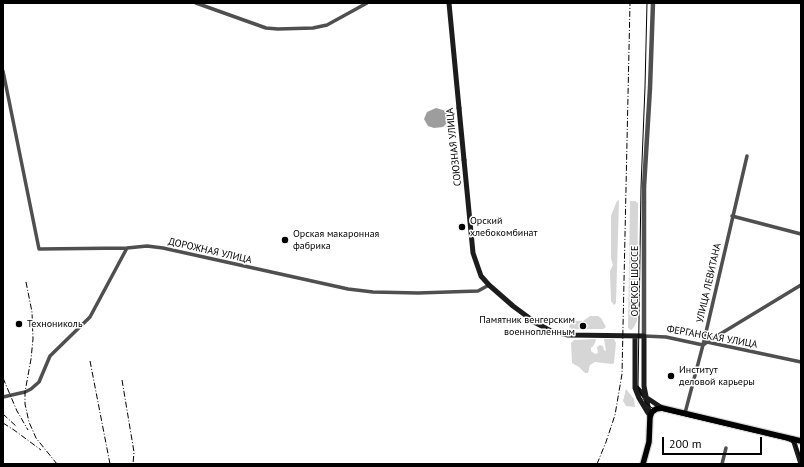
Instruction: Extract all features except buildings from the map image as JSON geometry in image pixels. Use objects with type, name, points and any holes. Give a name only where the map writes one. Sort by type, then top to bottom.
[{"type":"main road","name":"СОЮЗНАЯ УЛИЦА","points":[[449,3],[473,253],[481,276],[489,286]]},
{"type":"main road","points":[[489,286],[536,323],[551,331],[568,335],[644,336]]},
{"type":"main road","points":[[635,336],[635,388],[638,398],[650,417]]},
{"type":"main road","name":"ОРСКОЕ ШОССЕ","points":[[644,336],[644,386],[650,417]]},
{"type":"main road","points":[[635,381],[640,392],[662,408],[801,441]]},
{"type":"main road","points":[[643,464],[649,442],[650,417],[652,412],[656,409],[662,408]]},
{"type":"main road","points":[[793,439],[800,464]]},
{"type":"street","points":[[196,3],[266,28],[278,30],[313,28],[326,25],[367,3]]},
{"type":"street","name":"ОРСКОЕ ШОССЕ","points":[[644,336],[644,187],[653,3]]},
{"type":"street","name":"ДОРОЖНАЯ УЛИЦА","points":[[3,71],[39,249],[127,248],[147,246],[348,289],[367,291],[418,293],[478,291],[489,286]]},
{"type":"street","name":"УЛИЦА ЛЕВИТАНА","points":[[685,413],[703,345],[747,156]]},
{"type":"street","points":[[732,216],[801,234]]},
{"type":"street","points":[[3,397],[25,392],[39,382],[50,356],[90,317],[127,248]]},
{"type":"street","points":[[707,342],[801,285]]},
{"type":"street","name":"ФЕРГАНСКАЯ УЛИЦА","points":[[644,336],[666,337],[703,345],[707,342],[801,362]]},
{"type":"street","points":[[722,464],[726,448]]},
{"type":"shaded area","points":[[436,108],[446,111],[448,116],[447,123],[443,127],[434,128],[428,126],[424,119],[427,112]]},
{"type":"shaded area","points":[[618,200],[616,303],[614,305],[611,301],[610,271],[613,265],[611,258],[611,216]]},
{"type":"shaded area","points":[[630,201],[635,201],[638,203],[637,321],[631,330],[628,328]]},
{"type":"shaded area","points":[[590,316],[598,316],[601,318],[606,327],[603,329],[572,329],[569,327],[570,321],[583,321]]},
{"type":"shaded area","points":[[604,339],[614,339],[616,343],[614,363],[595,362],[590,365],[588,373],[585,373],[572,363],[571,343],[574,340],[596,340],[591,348],[591,351],[595,354],[598,353],[597,347],[600,345],[603,346],[604,350],[606,351]]},
{"type":"shaded area","points":[[626,389],[634,399],[635,407],[626,406],[623,401]]},
{"type":"tram line","points":[[647,3],[641,187],[638,386],[640,392],[645,402],[652,408],[787,440],[795,444],[801,458]]},
{"type":"railway","points":[[597,464],[615,415],[622,374],[630,3]]},
{"type":"railway","points":[[26,282],[32,312],[33,339],[25,392],[25,404],[29,422],[36,438],[57,464]]},
{"type":"railway","points":[[90,361],[110,464]]},
{"type":"railway","points":[[3,378],[17,411],[28,430]]},
{"type":"railway","points":[[122,380],[134,452],[133,464]]},
{"type":"railway","points":[[3,414],[17,427]]},
{"type":"railway","points":[[3,423],[41,450]]},
{"type":"place","name":"Орский хлебокомбинат","points":[[462,227]]},
{"type":"place","name":"Орская макаронная фабрика","points":[[285,240]]},
{"type":"place","name":"Технониколь","points":[[19,324]]},
{"type":"place","name":"Памятник венгерским военнопленным","points":[[583,326]]},
{"type":"place","name":"Институт деловой карьеры","points":[[671,376]]}]
